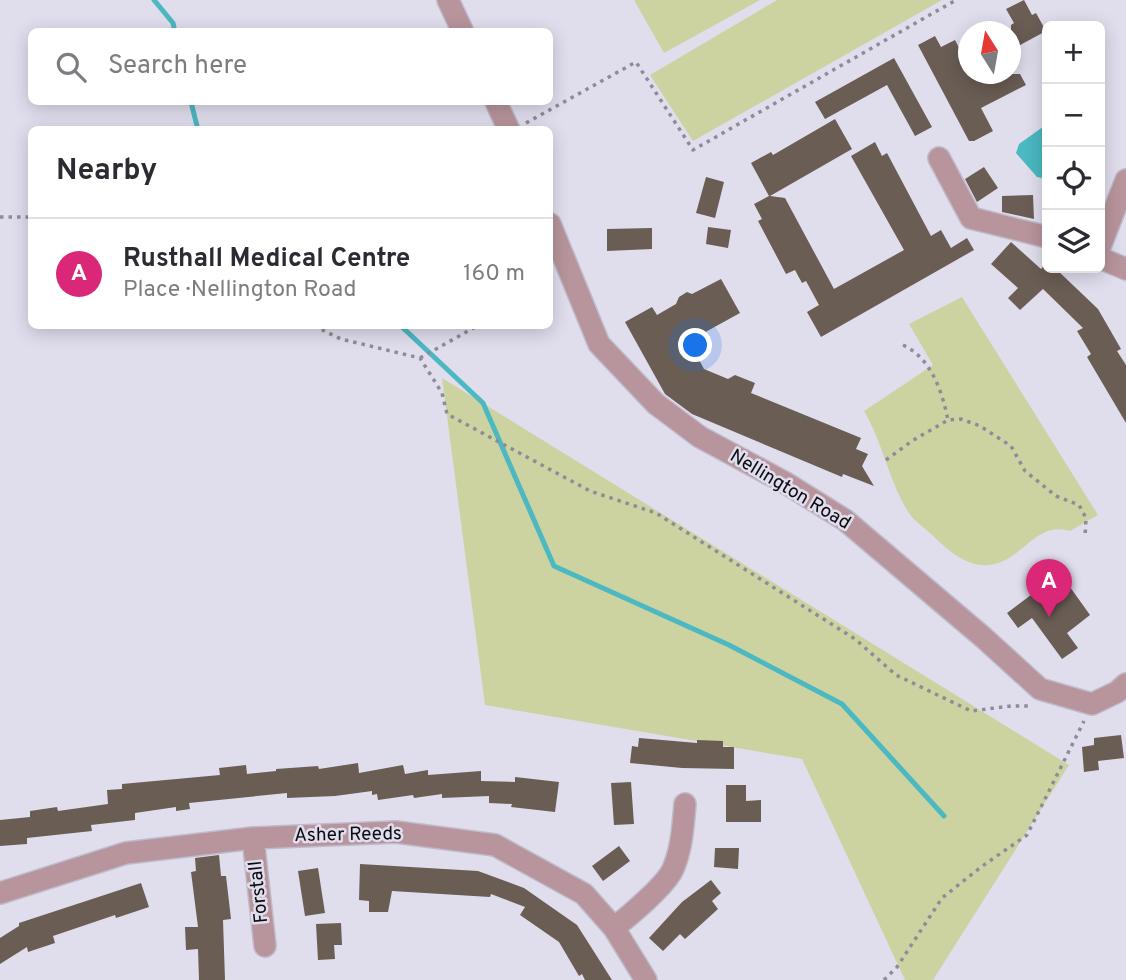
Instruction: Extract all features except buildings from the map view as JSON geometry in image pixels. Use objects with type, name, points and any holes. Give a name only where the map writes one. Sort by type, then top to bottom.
[{"type":"street","points":[[448,0],[461,28]]},
{"type":"street","points":[[499,105],[518,126]]},
{"type":"street","points":[[939,158],[971,218],[1042,236]]},
{"type":"street","points":[[1105,234],[1126,180]]},
{"type":"street","name":"Nellington Road","points":[[553,231],[599,344],[656,404],[700,436],[784,482],[845,520],[1040,689],[1092,704]]},
{"type":"street","points":[[1105,260],[1126,269]]},
{"type":"street","points":[[1092,704],[1117,692],[1126,684]]},
{"type":"street","points":[[614,928],[672,872],[682,840],[685,804]]},
{"type":"street","name":"Asher Reeds","points":[[0,893],[126,853],[253,838],[396,832],[495,845],[584,894],[614,928],[646,980]]},
{"type":"street","name":"Forstall","points":[[253,838],[265,946]]},
{"type":"path","points":[[518,126],[636,62],[693,150],[956,0]]},
{"type":"path","points":[[0,217],[28,216]]},
{"type":"path","points":[[320,329],[341,339],[420,358],[472,329]]},
{"type":"path","points":[[903,345],[917,351],[936,380],[948,420]]},
{"type":"path","points":[[420,358],[442,393],[447,414],[590,491],[656,513],[855,639],[896,675],[971,711],[1034,706]]},
{"type":"path","points":[[886,460],[948,420],[961,419],[980,425],[1011,446],[1025,471],[1056,496],[1079,506],[1086,518],[1085,537]]},
{"type":"path","points":[[884,980],[897,967],[942,898],[1027,835],[1092,704]]},
{"type":"green space","points":[[634,0],[760,0],[664,53]]},
{"type":"green space","points":[[777,0],[942,0],[693,141],[650,75]]},
{"type":"green space","points":[[962,297],[1098,515],[1070,531],[1060,529],[1044,533],[1009,558],[986,565],[966,561],[957,556],[909,513],[900,498],[864,411],[933,365],[909,324]]},
{"type":"green space","points":[[442,378],[1069,765],[933,980],[905,980],[802,759],[485,705]]},
{"type":"water","points":[[1042,128],[1042,178],[1037,177],[1016,153],[1019,144]]},
{"type":"waterway","points":[[154,0],[174,28]]},
{"type":"waterway","points":[[192,105],[197,126]]},
{"type":"waterway","points":[[404,329],[483,403],[554,566],[729,645],[842,704],[944,816]]},
{"type":"place","name":"Rusthall Medical Centre","points":[[1049,617]]}]
